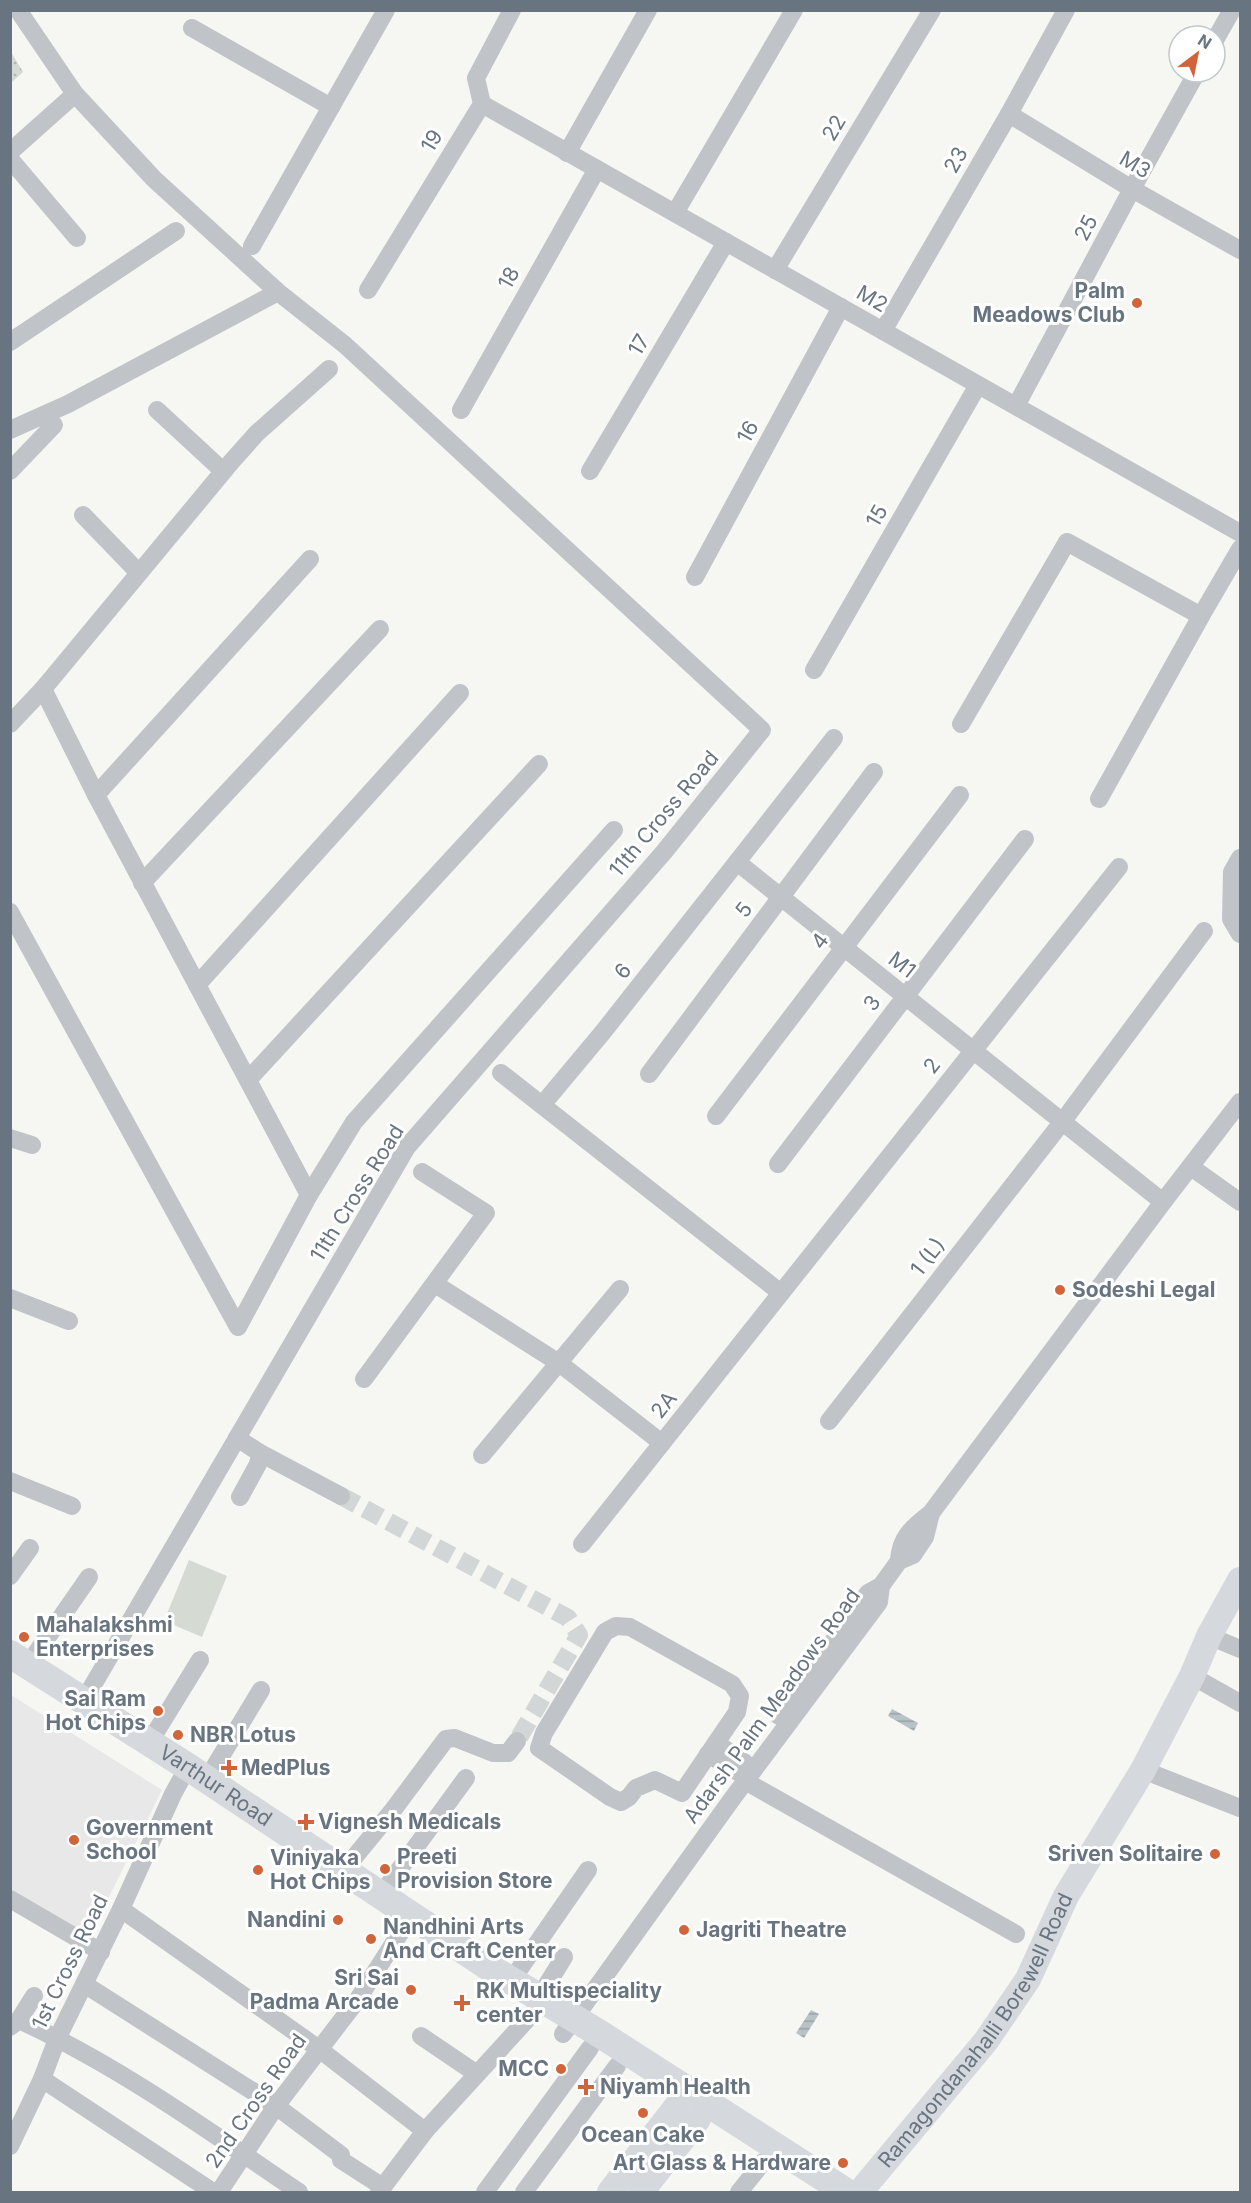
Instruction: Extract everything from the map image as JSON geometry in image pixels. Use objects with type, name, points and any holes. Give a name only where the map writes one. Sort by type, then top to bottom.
[{"type":"main road","name":"Varthur Road","points":[[16,1665],[83,1702],[149,1743],[192,1777],[406,1923],[538,2002],[590,2049],[811,2193]]},
{"type":"main road","name":"Varthur Road","points":[[16,1665],[343,1871],[380,1896],[406,1923]]},
{"type":"main road","name":"Varthur Road","points":[[496,1977],[566,2025],[597,2032],[846,2193]]},
{"type":"street","points":[[10,430],[68,404],[278,292],[154,179],[75,94],[18,10]]},
{"type":"street","points":[[252,246],[386,10]]},
{"type":"street","points":[[482,104],[476,78],[512,10]]},
{"type":"street","points":[[567,153],[648,10]]},
{"type":"street","points":[[675,213],[794,10]]},
{"type":"street","name":"22","points":[[775,270],[932,10]]},
{"type":"street","name":"23","points":[[883,331],[1009,114],[1066,10]]},
{"type":"street","points":[[1224,24],[1232,10]]},
{"type":"street","points":[[192,28],[331,107]]},
{"type":"street","name":"25","points":[[1016,406],[1190,84]]},
{"type":"street","points":[[10,152],[75,94]]},
{"type":"street","name":"M2","points":[[482,104],[1240,533]]},
{"type":"street","name":"19","points":[[368,290],[482,104]]},
{"type":"street","name":"M3","points":[[1009,114],[1132,189],[1240,250]]},
{"type":"street","points":[[10,159],[77,238]]},
{"type":"street","name":"18","points":[[461,410],[597,169]]},
{"type":"street","points":[[176,231],[174,220],[186,207]]},
{"type":"street","points":[[176,231],[183,234],[188,233],[201,222]]},
{"type":"street","points":[[10,342],[176,231]]},
{"type":"street","name":"17","points":[[590,471],[726,242]]},
{"type":"street","name":"11th Cross Road","points":[[83,1702],[407,1147],[664,852],[762,730],[345,345],[278,292]]},
{"type":"street","name":"16","points":[[695,577],[842,307]]},
{"type":"street","points":[[10,724],[43,689],[257,433],[329,369]]},
{"type":"street","name":"15","points":[[814,670],[978,385]]},
{"type":"street","points":[[157,410],[223,471]]},
{"type":"street","points":[[10,471],[54,424]]},
{"type":"street","points":[[83,515],[139,573]]},
{"type":"street","points":[[961,724],[1067,542],[1201,616]]},
{"type":"street","points":[[1099,799],[1240,549]]},
{"type":"street","points":[[96,795],[310,559]]},
{"type":"street","points":[[142,883],[380,629]]},
{"type":"street","points":[[43,689],[142,883],[309,1195]]},
{"type":"street","points":[[197,985],[460,693]]},
{"type":"street","points":[[737,862],[834,738]]},
{"type":"street","points":[[248,1080],[539,764]]},
{"type":"street","name":"5","points":[[649,1074],[874,772]]},
{"type":"street","name":"4","points":[[716,1116],[960,795]]},
{"type":"street","points":[[10,912],[238,1327],[309,1195],[354,1122],[614,830]]},
{"type":"street","name":"3","points":[[778,1164],[1025,839]]},
{"type":"street","points":[[1236,927],[1232,872],[1240,858]]},
{"type":"street","name":"M1","points":[[737,862],[1163,1202]]},
{"type":"street","name":"6","points":[[542,1105],[603,1032],[737,862]]},
{"type":"street","name":"2","points":[[781,1293],[1119,867]]},
{"type":"street","name":"1 (L)","points":[[829,1421],[1063,1121],[1204,931]]},
{"type":"street","points":[[501,1073],[781,1293]]},
{"type":"street","name":"Adarsh Palm Meadows Road","points":[[566,2025],[743,1772],[879,1602],[881,1586],[899,1561],[899,1547],[912,1528],[931,1513],[1240,1102]]},
{"type":"street","points":[[10,1138],[32,1145]]},
{"type":"street","points":[[1191,1167],[1240,1202]]},
{"type":"street","points":[[364,1379],[486,1212],[422,1172]]},
{"type":"street","points":[[435,1284],[559,1363],[662,1443]]},
{"type":"street","points":[[482,1455],[620,1289]]},
{"type":"street","name":"2A","points":[[582,1544],[781,1293]]},
{"type":"street","points":[[10,1298],[69,1321]]},
{"type":"street","points":[[237,1438],[341,1496]]},
{"type":"street","points":[[240,1497],[258,1464],[261,1453]]},
{"type":"street","points":[[10,1480],[72,1506]]},
{"type":"street","points":[[10,1576],[30,1548]]},
{"type":"street","points":[[16,1665],[89,1577]]},
{"type":"street","name":"Ramagondanahalli Borewell Road","points":[[860,2193],[986,2041],[1028,1979],[1066,1896],[1143,1770],[1192,1676],[1209,1636],[1240,1583]]},
{"type":"street","points":[[616,1626],[630,1627],[732,1684],[740,1696],[736,1712],[712,1749],[682,1793],[655,1780],[636,1788],[629,1797],[621,1802],[601,1791],[539,1748],[544,1733],[605,1632],[616,1626]]},
{"type":"street","points":[[1209,1636],[1240,1649]]},
{"type":"street","points":[[149,1743],[200,1660]]},
{"type":"street","points":[[1192,1676],[1240,1703]]},
{"type":"street","name":"1st Cross Road","points":[[10,2145],[42,2079],[57,2039],[121,1909],[192,1777],[212,1771],[261,1690]]},
{"type":"street","points":[[343,1871],[393,1810],[446,1739],[455,1738],[493,1753],[508,1753],[517,1741]]},
{"type":"street","points":[[712,1749],[743,1772],[1016,1934]]},
{"type":"street","points":[[1143,1770],[1240,1808]]},
{"type":"street","points":[[380,1896],[466,1778]]},
{"type":"street","points":[[496,1977],[588,1870]]},
{"type":"street","points":[[10,1899],[101,1952]]},
{"type":"street","points":[[121,1909],[319,2049],[425,2132]]},
{"type":"street","name":"2nd Cross Road","points":[[219,2193],[276,2106],[358,1999],[406,1923]]},
{"type":"street","points":[[84,1984],[276,2106],[341,2155],[341,2160],[381,2190],[425,2132],[538,2002],[564,1957]]},
{"type":"street","points":[[34,1996],[15,2024],[57,2039],[148,2090],[299,2193]]},
{"type":"street","points":[[421,2036],[477,2074]]},
{"type":"street","points":[[486,2193],[590,2049]]},
{"type":"street","points":[[524,2193],[617,2066]]},
{"type":"street","points":[[42,2079],[213,2193]]},
{"type":"street","points":[[610,2193],[687,2113]]},
{"type":"street","points":[[641,2193],[687,2113]]},
{"type":"street","points":[[739,2193],[763,2162]]},
{"type":"shaded area","points":[[11,52],[23,72],[11,83]]},
{"type":"shaded area","points":[[189,1560],[227,1576],[202,1637],[164,1621]]},
{"type":"shaded area","name":"Government School","points":[[11,1695],[162,1790],[89,1937],[11,1890]]},
{"type":"shaded area","points":[[892,1709],[918,1723],[914,1731],[888,1716]]},
{"type":"shaded area","points":[[811,2010],[819,2014],[804,2038],[796,2033]]},
{"type":"tunnel","points":[[341,1496],[568,1618],[579,1635],[517,1741]]},
{"type":"place","name":"Palm Meadows Club","points":[[1137,303]]},
{"type":"place","name":"Sodeshi Legal","points":[[1060,1290]]},
{"type":"place","name":"Mahalakshmi Enterprises","points":[[24,1637]]},
{"type":"place","name":"Sai Ram Hot Chips","points":[[158,1711]]},
{"type":"place","name":"NBR Lotus","points":[[178,1735]]},
{"type":"place","name":"MedPlus","points":[[229,1768]]},
{"type":"place","name":"Vignesh Medicals","points":[[306,1822]]},
{"type":"place","name":"Government School","points":[[74,1840]]},
{"type":"place","name":"Sriven Solitaire","points":[[1215,1854]]},
{"type":"place","name":"Preeti Provision Store","points":[[385,1869]]},
{"type":"place","name":"Viniyaka Hot Chips","points":[[258,1870]]},
{"type":"place","name":"Nandini","points":[[338,1920]]},
{"type":"place","name":"Jagriti Theatre","points":[[684,1930]]},
{"type":"place","name":"Nandhini Arts And Craft Center","points":[[371,1939]]},
{"type":"place","name":"Sri Sai Padma Arcade","points":[[411,1990]]},
{"type":"place","name":"RK Multispeciality center","points":[[462,2003]]},
{"type":"place","name":"MCC","points":[[561,2069]]},
{"type":"place","name":"Niyamh Health","points":[[586,2087]]},
{"type":"place","name":"Ocean Cake","points":[[643,2113]]},
{"type":"place","name":"Art Glass & Hardware","points":[[843,2163]]}]
